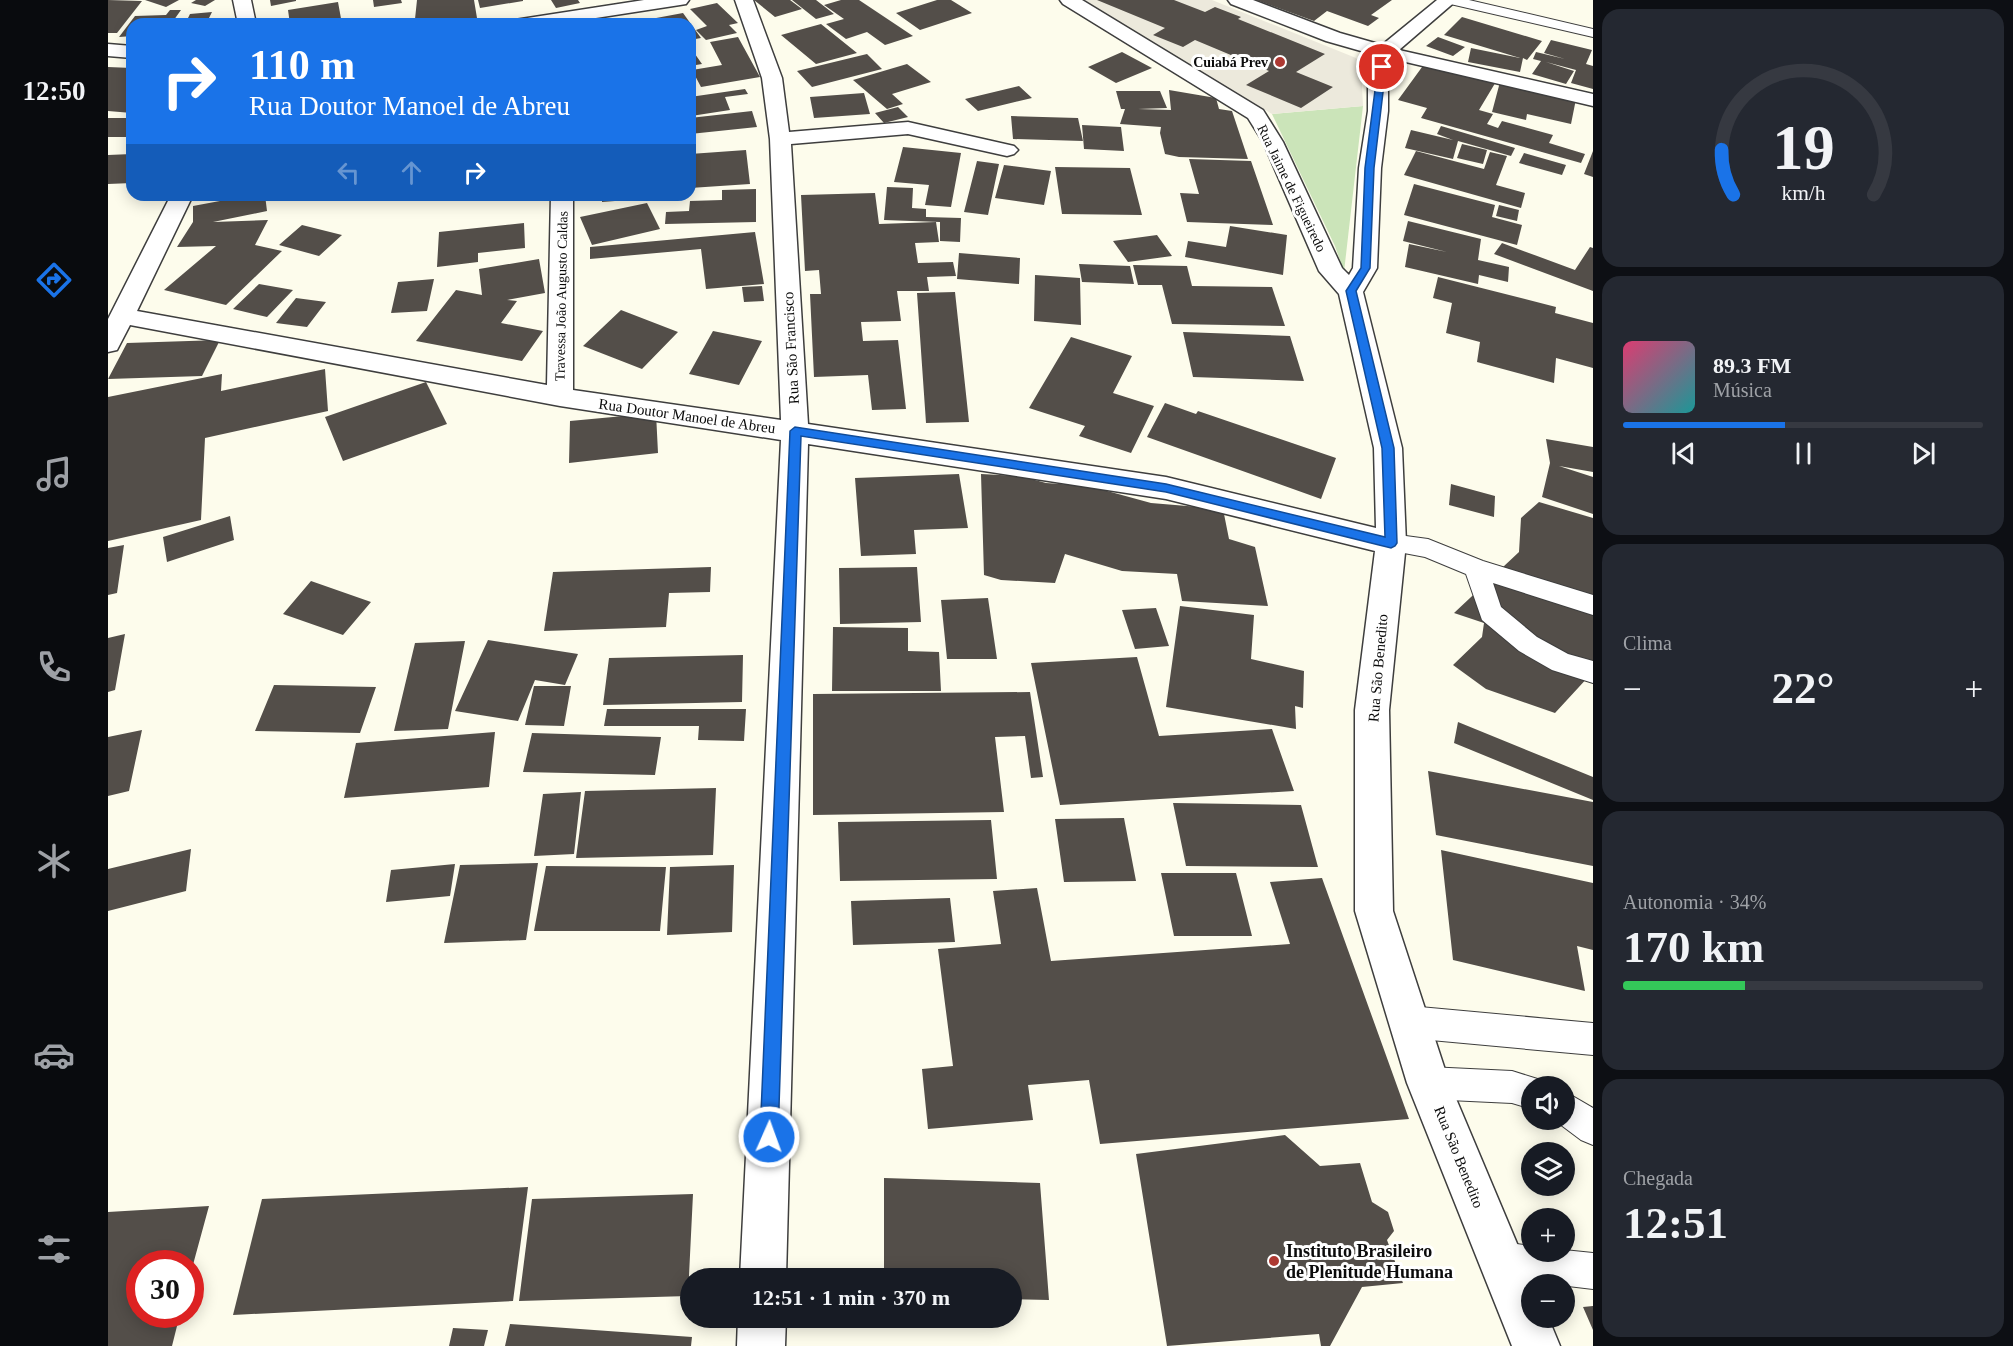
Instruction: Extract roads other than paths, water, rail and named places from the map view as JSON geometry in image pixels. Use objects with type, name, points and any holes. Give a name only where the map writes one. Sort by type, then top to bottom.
[{"type":"street","points":[[242,0],[246,18]]},
{"type":"street","points":[[576,18],[680,0]]},
{"type":"street","name":"Rua São Francisco","points":[[744,0],[772,78],[780,139],[795,431],[763,1268]]},
{"type":"street","name":"Rua Jaime de Figueiredo","points":[[1069,0],[1256,114],[1273,142],[1331,271],[1351,291]]},
{"type":"street","points":[[1237,0],[1333,37],[1385,52],[1593,100]]},
{"type":"street","points":[[1351,291],[1365,268],[1370,168],[1378,111],[1378,82],[1385,52],[1449,0]]},
{"type":"street","points":[[108,50],[126,52]]},
{"type":"street","points":[[780,139],[908,128],[1006,150]]},
{"type":"street","points":[[108,344],[179,201]]},
{"type":"street","name":"Travessa João Augusto Caldas","points":[[560,397],[562,201]]},
{"type":"street","name":"Rua São Benedito","points":[[1351,291],[1388,448],[1391,543],[1372,710],[1374,911],[1428,1083],[1536,1346]]},
{"type":"street","name":"Rua Doutor Manoel de Abreu","points":[[123,316],[560,397],[1166,488],[1391,543]]},
{"type":"street","points":[[761,1346],[762,1328]]},
{"type":"lane","points":[[1449,0],[1593,33]]},
{"type":"lane","points":[[1391,543],[1428,548],[1476,568],[1593,605]]},
{"type":"lane","points":[[1476,568],[1491,613],[1528,644],[1561,662],[1593,672]]},
{"type":"lane","points":[[1409,1022],[1593,1039]]},
{"type":"lane","points":[[1428,1083],[1512,1087],[1521,1090]]},
{"type":"lane","points":[[1575,1115],[1593,1128]]},
{"type":"lane","points":[[1501,1260],[1593,1271]]},
{"type":"place","name":"Cuiabá Prev","points":[[1280,62]]},
{"type":"place","name":"Instituto Brasileiro de Plenitude Humana","points":[[1274,1261]]}]
